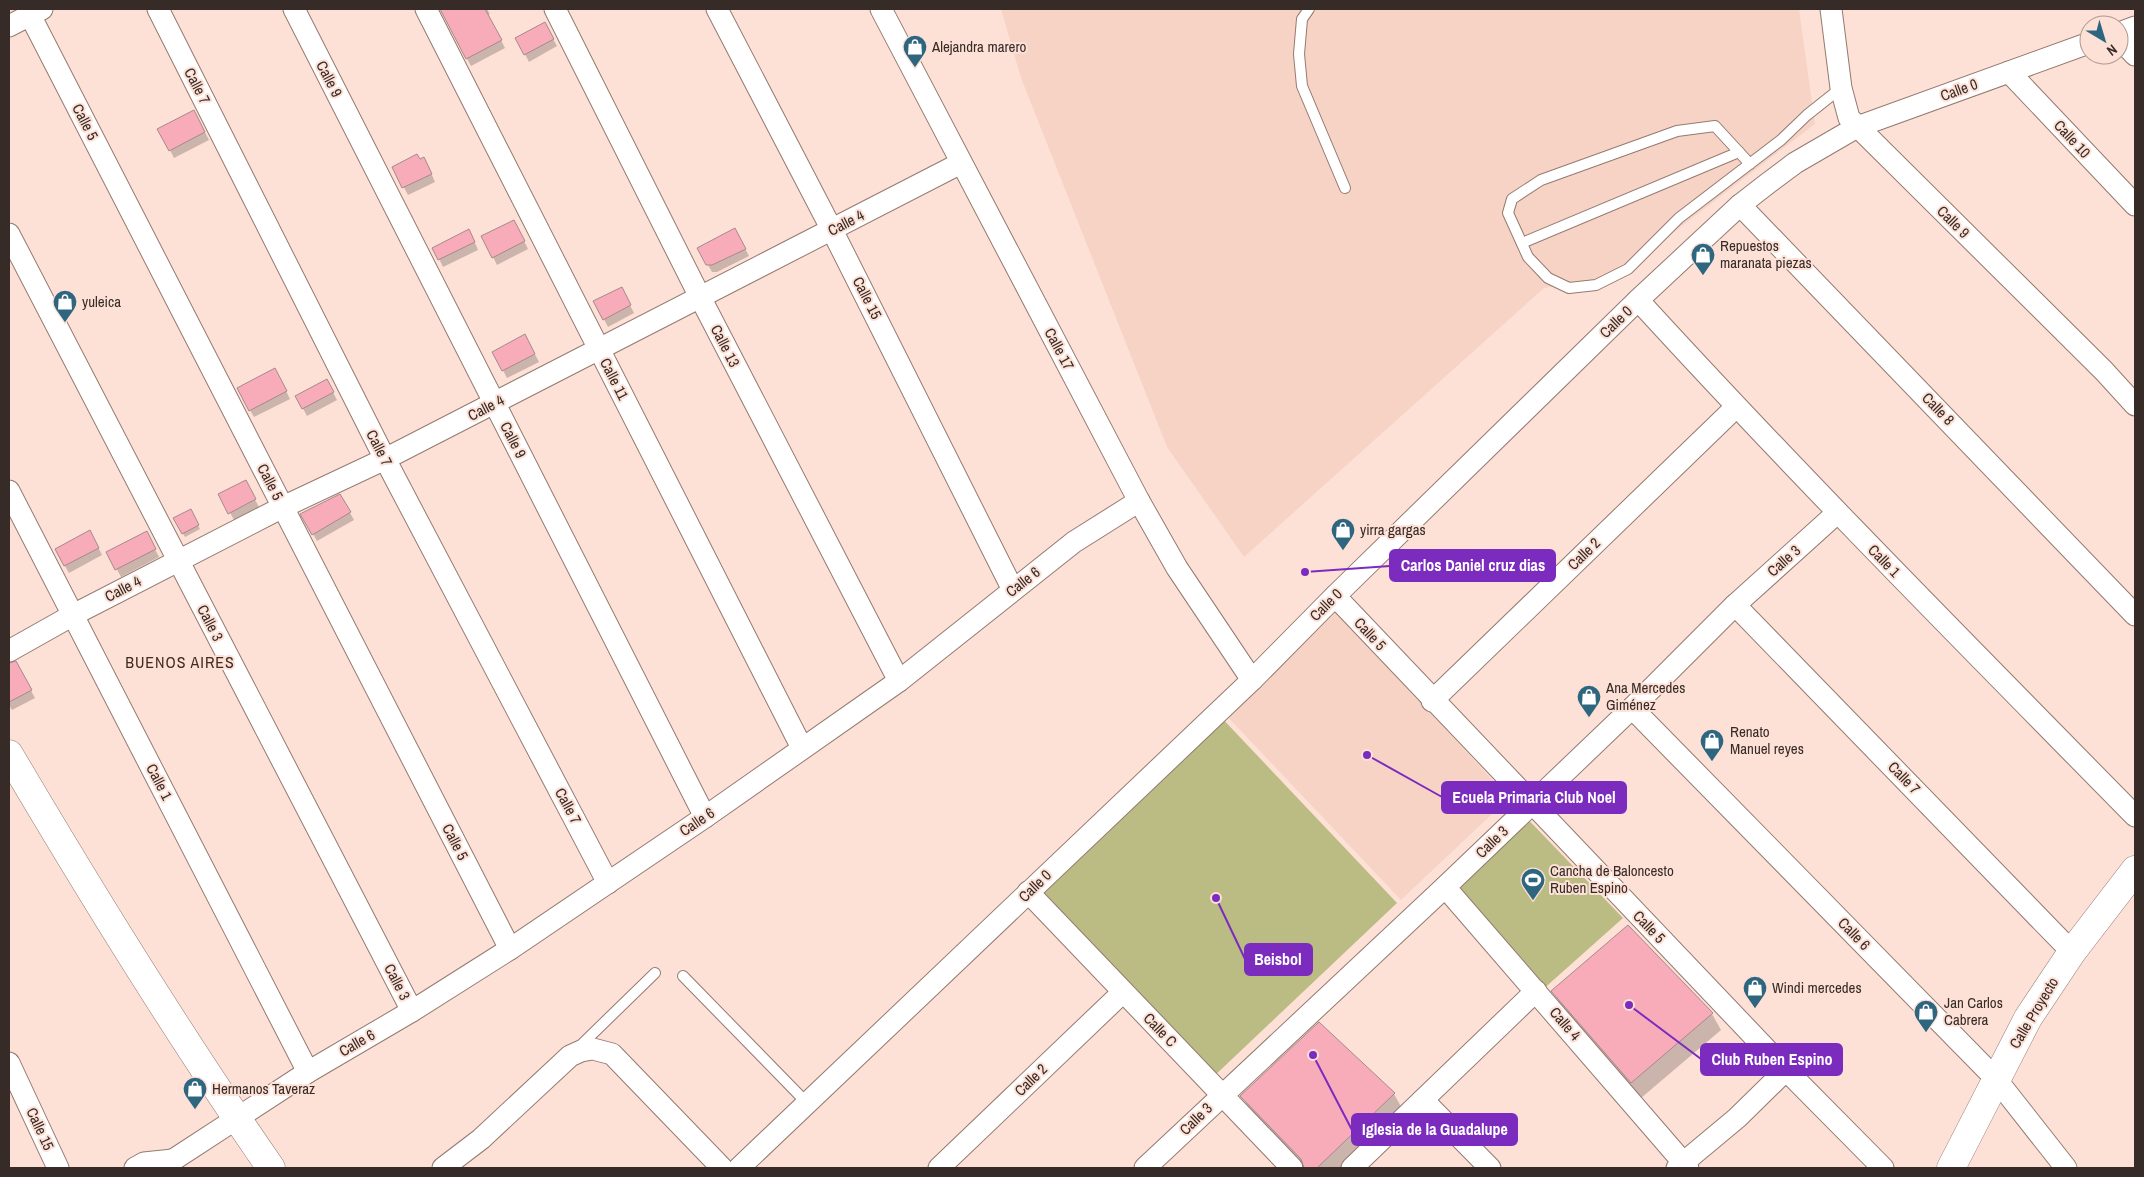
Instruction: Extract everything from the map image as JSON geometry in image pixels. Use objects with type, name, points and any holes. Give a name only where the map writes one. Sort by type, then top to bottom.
[{"type":"street","name":"Calle 7","points":[[158,9],[385,459],[608,883]]},
{"type":"street","name":"Calle 9","points":[[294,9],[705,817]]},
{"type":"street","name":"Calle 11","points":[[426,9],[802,748]]},
{"type":"street","name":"Calle 13","points":[[554,9],[700,298],[899,681]]},
{"type":"street","name":"Calle 15","points":[[717,9],[832,230],[1013,590]]},
{"type":"street","name":"Calle 17","points":[[881,9],[1176,568],[1252,680]]},
{"type":"street","name":"Calle 9","points":[[1831,9],[1840,88],[1850,118],[2104,371],[2135,405]]},
{"type":"street","points":[[9,26],[36,12]]},
{"type":"street","name":"Calle 5","points":[[36,12],[284,508],[510,949]]},
{"type":"street","name":"Calle 0","points":[[739,1168],[1252,680],[1335,596],[1638,300],[1740,205],[1795,163],[1857,127],[2079,47]]},
{"type":"street","name":"Calle 10","points":[[2009,72],[2135,205]]},
{"type":"street","name":"Calle 4","points":[[9,651],[73,615],[385,459],[962,163]]},
{"type":"street","name":"Calle 8","points":[[1740,205],[2135,615]]},
{"type":"street","name":"Calle 3","points":[[9,234],[412,1011]]},
{"type":"street","name":"Calle 1","points":[[1638,300],[1837,513],[2135,816]]},
{"type":"street","name":"Calle 2","points":[[1432,701],[1736,407]]},
{"type":"street","name":"Calle 1","points":[[9,492],[308,1072]]},
{"type":"street","name":"Calle 6","points":[[169,1164],[308,1072],[412,1011],[510,949],[705,817],[899,681],[1074,542],[1139,501]]},
{"type":"street","name":"Calle 3","points":[[1145,1168],[1445,887],[1632,708],[1735,605],[1837,513]]},
{"type":"street","name":"Calle 5","points":[[1335,596],[1432,701],[1786,1070],[1883,1168]]},
{"type":"street","name":"Calle 7","points":[[1735,605],[2072,952]]},
{"type":"street","name":"Calle 6","points":[[1632,708],[1996,1079],[2066,1168]]},
{"type":"street","points":[[9,754],[80,875],[237,1119],[271,1168]]},
{"type":"street","name":"Calle Proyecto","points":[[1951,1168],[2028,1018],[2072,952],[2135,870]]},
{"type":"street","name":"Calle 4","points":[[1445,887],[1536,991],[1683,1166],[1737,1118],[1786,1070]]},
{"type":"street","name":"Calle C","points":[[1028,892],[1292,1168]]},
{"type":"street","points":[[1352,1168],[1536,991]]},
{"type":"street","name":"Calle 2","points":[[939,1168],[1123,992]]},
{"type":"street","points":[[443,1168],[481,1139],[570,1056],[581,1051],[593,1049],[612,1054],[722,1168]]},
{"type":"street","name":"Calle 15","points":[[9,1062],[58,1168]]},
{"type":"street","points":[[1423,1100],[1490,1168]]},
{"type":"street","points":[[135,1168],[144,1163],[169,1164]]},
{"type":"lane","points":[[1309,9],[1302,19],[1299,54],[1302,86],[1345,188]]},
{"type":"lane","points":[[1750,164],[1715,126],[1677,131],[1541,180],[1512,199],[1508,213],[1528,257],[1548,278],[1569,288],[1596,285],[1628,269],[1679,218],[1782,140],[1807,115],[1840,88]]},
{"type":"lane","points":[[1522,243],[1739,152]]},
{"type":"lane","points":[[570,1056],[655,973]]},
{"type":"lane","points":[[683,976],[807,1104]]},
{"type":"shaded area","points":[[1001,9],[1799,9],[1815,124],[1614,278],[1544,288],[1244,557],[1167,447],[1021,78]]},
{"type":"shaded area","points":[[1333,607],[1509,798],[1401,900],[1223,712]]},
{"type":"green space","points":[[1218,714],[1397,903],[1211,1079],[1035,893]]},
{"type":"green space","name":"Cancha de Baloncesto Ruben Espino","points":[[1520,811],[1623,918],[1540,992],[1445,883]]},
{"type":"building","points":[[440,9],[485,9],[502,40],[466,59]]},
{"type":"building","points":[[545,22],[554,39],[524,55],[515,38]]},
{"type":"building","points":[[194,110],[205,132],[169,151],[157,129]]},
{"type":"building","points":[[417,154],[420,159],[424,157],[432,174],[402,188],[392,167]]},
{"type":"building","points":[[514,220],[525,241],[492,258],[481,236]]},
{"type":"building","points":[[735,228],[746,249],[712,265],[706,265],[697,248]]},
{"type":"building","points":[[469,229],[475,242],[438,260],[432,248]]},
{"type":"building","points":[[622,287],[631,305],[603,320],[593,301]]},
{"type":"building","points":[[525,334],[535,354],[502,371],[492,352]]},
{"type":"building","points":[[275,368],[287,391],[249,411],[237,388]]},
{"type":"building","points":[[327,379],[334,392],[302,409],[295,396]]},
{"type":"building","points":[[246,480],[256,499],[228,514],[218,494]]},
{"type":"building","points":[[340,494],[351,512],[312,535],[300,514]]},
{"type":"building","points":[[191,509],[199,525],[182,534],[173,518]]},
{"type":"building","points":[[90,530],[99,548],[64,566],[55,549]]},
{"type":"building","points":[[147,531],[156,549],[115,570],[106,552]]},
{"type":"building","points":[[16,661],[32,690],[9,702],[9,663]]},
{"type":"building","points":[[1628,925],[1713,1013],[1631,1083],[1551,991]]},
{"type":"building","points":[[1319,1022],[1395,1093],[1317,1168],[1304,1168],[1301,1159],[1240,1096]]},
{"type":"place","name":"Alejandra marero","points":[[915,68]]},
{"type":"place","name":"Repuestos maranata piezas","points":[[1703,276]]},
{"type":"place","name":"yuleica","points":[[65,323]]},
{"type":"place","name":"yirra gargas","points":[[1343,551]]},
{"type":"place","name":"Carlos Daniel cruz dias","points":[[1305,572]]},
{"type":"place","name":"Ana Mercedes Giménez","points":[[1589,718]]},
{"type":"place","name":"Ecuela Primaria Club Noel","points":[[1367,755]]},
{"type":"place","name":"Renato Manuel reyes","points":[[1712,762]]},
{"type":"place","name":"Beisbol","points":[[1216,898]]},
{"type":"place","name":"Cancha de Baloncesto Ruben Espino","points":[[1533,901]]},
{"type":"place","name":"Club Ruben Espino","points":[[1629,1005]]},
{"type":"place","name":"Windi mercedes","points":[[1755,1009]]},
{"type":"place","name":"Jan Carlos Cabrera","points":[[1926,1033]]},
{"type":"place","name":"Iglesia de la Guadalupe","points":[[1313,1055]]},
{"type":"place","name":"Hermanos Taveraz","points":[[195,1110]]},
{"type":"district","name":"BUENOS AIRES","points":[[180,662]]}]
